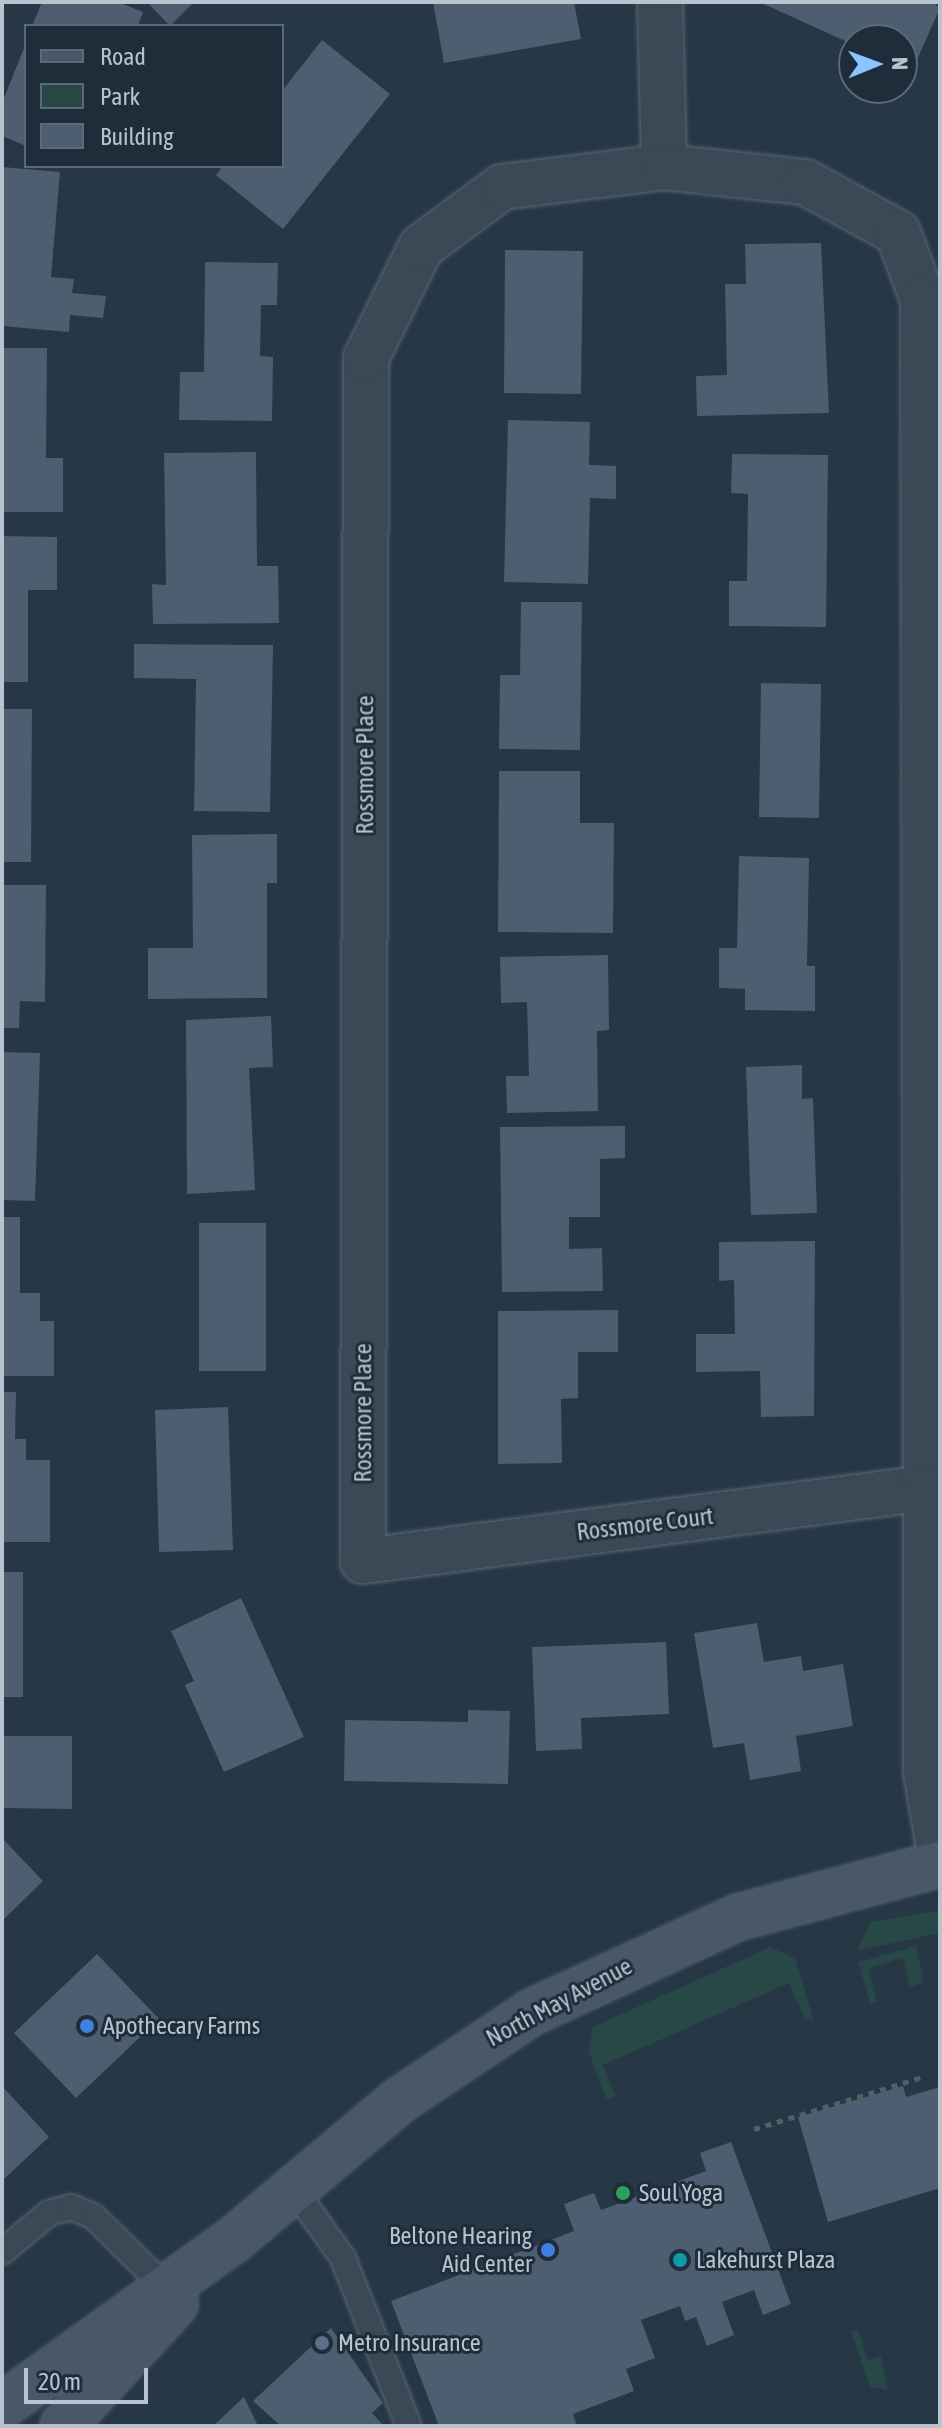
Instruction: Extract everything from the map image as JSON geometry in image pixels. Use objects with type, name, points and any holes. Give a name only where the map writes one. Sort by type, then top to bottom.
[{"type":"main road","name":"North May Avenue","points":[[2,2406],[232,2241],[293,2188],[441,2071],[596,1978],[739,1917],[940,1864]]},
{"type":"main road","name":"North May Avenue","points":[[63,2426],[232,2241]]},
{"type":"street","points":[[660,2],[664,167]]},
{"type":"street","name":"Rossmore Place","points":[[363,1561],[366,358],[421,247],[502,187],[664,167],[805,182],[898,233],[923,300],[926,1772],[940,1853]]},
{"type":"street","name":"Rossmore Court","points":[[363,1561],[926,1488]]},
{"type":"lane","points":[[293,2188],[343,2258],[409,2426]]},
{"type":"lane","points":[[2,2252],[49,2213],[71,2207],[94,2217],[166,2288]]},
{"type":"path","points":[[754,2129],[925,2076]]},
{"type":"green space","points":[[940,1910],[940,1933],[857,1951],[870,1922]]},
{"type":"green space","points":[[916,1946],[924,1982],[910,1987],[903,1958],[868,1968],[877,2002],[870,2004],[858,1962]]},
{"type":"green space","points":[[770,1947],[795,1958],[814,2021],[805,2019],[789,1983],[603,2065],[616,2096],[606,2099],[588,2050],[593,2027]]},
{"type":"green space","points":[[851,2331],[858,2331],[868,2360],[881,2356],[888,2390],[870,2387]]},
{"type":"building","points":[[42,2],[118,2],[143,12],[139,24],[33,24]]},
{"type":"building","points":[[147,2],[194,2],[172,24],[168,24]]},
{"type":"building","points":[[433,2],[574,2],[581,39],[444,63]]},
{"type":"building","points":[[759,2],[932,2],[940,8],[918,58],[918,24],[838,24],[838,38]]},
{"type":"building","points":[[322,40],[390,94],[283,229],[216,175],[221,168],[284,168],[284,88]]},
{"type":"building","points":[[24,48],[24,145],[2,136],[2,103]]},
{"type":"building","points":[[2,167],[60,172],[51,277],[74,279],[72,293],[106,296],[103,318],[70,315],[69,332],[2,326]]},
{"type":"building","points":[[821,243],[829,413],[697,416],[696,376],[727,375],[725,284],[746,284],[745,244]]},
{"type":"building","points":[[505,250],[583,251],[581,394],[504,393]]},
{"type":"building","points":[[205,262],[278,263],[277,305],[261,305],[260,356],[273,357],[272,421],[179,420],[180,372],[204,372]]},
{"type":"building","points":[[2,348],[47,348],[46,458],[63,458],[63,512],[2,512]]},
{"type":"building","points":[[508,420],[590,422],[589,465],[616,466],[616,499],[590,498],[588,584],[504,582]]},
{"type":"building","points":[[256,452],[257,566],[278,566],[279,623],[153,624],[152,584],[166,585],[164,453]]},
{"type":"building","points":[[732,454],[828,455],[826,627],[729,626],[729,581],[747,581],[748,494],[731,493]]},
{"type":"building","points":[[2,536],[57,537],[57,590],[28,590],[28,682],[2,682]]},
{"type":"building","points":[[521,602],[582,602],[580,750],[499,749],[500,675],[520,675]]},
{"type":"building","points":[[134,644],[273,645],[270,812],[194,811],[196,679],[134,678]]},
{"type":"building","points":[[761,683],[821,684],[819,818],[759,817]]},
{"type":"building","points":[[2,709],[32,709],[31,862],[2,862]]},
{"type":"building","points":[[499,771],[580,771],[580,823],[614,823],[613,933],[498,932]]},
{"type":"building","points":[[277,834],[277,883],[267,883],[267,998],[148,999],[148,948],[193,948],[192,835]]},
{"type":"building","points":[[739,856],[809,858],[807,966],[815,966],[815,1011],[745,1010],[745,989],[719,988],[719,948],[737,948]]},
{"type":"building","points":[[2,885],[46,885],[45,1002],[20,1001],[19,1028],[2,1028]]},
{"type":"building","points":[[608,955],[609,1030],[597,1031],[598,1111],[507,1113],[506,1076],[529,1076],[527,1002],[501,1003],[500,957]]},
{"type":"building","points":[[271,1016],[273,1067],[249,1068],[255,1190],[187,1194],[186,1020]]},
{"type":"building","points":[[2,1052],[40,1053],[35,1201],[2,1200]]},
{"type":"building","points":[[802,1065],[802,1099],[813,1098],[817,1213],[751,1215],[746,1067]]},
{"type":"building","points":[[625,1126],[625,1158],[600,1159],[600,1217],[569,1217],[569,1249],[602,1248],[603,1291],[502,1292],[500,1127]]},
{"type":"building","points":[[2,1217],[20,1217],[20,1293],[40,1293],[40,1321],[54,1321],[54,1376],[2,1376]]},
{"type":"building","points":[[199,1223],[266,1223],[266,1371],[199,1371]]},
{"type":"building","points":[[815,1241],[814,1416],[761,1417],[760,1371],[696,1372],[696,1334],[735,1334],[734,1280],[719,1281],[719,1242]]},
{"type":"building","points":[[618,1310],[618,1352],[578,1352],[578,1398],[561,1399],[562,1463],[498,1464],[498,1311]]},
{"type":"building","points":[[2,1392],[16,1392],[15,1439],[26,1439],[26,1460],[50,1460],[50,1542],[2,1542]]},
{"type":"building","points":[[228,1407],[233,1550],[159,1552],[155,1410]]},
{"type":"building","points":[[2,1572],[23,1572],[23,1697],[2,1697]]},
{"type":"building","points":[[241,1598],[304,1737],[224,1772],[185,1685],[194,1681],[171,1631]]},
{"type":"building","points":[[757,1623],[764,1662],[801,1656],[803,1671],[843,1664],[853,1726],[796,1736],[801,1771],[750,1780],[744,1743],[713,1748],[694,1633]]},
{"type":"building","points":[[666,1642],[669,1714],[581,1718],[582,1749],[536,1751],[532,1647]]},
{"type":"building","points":[[468,1710],[510,1711],[508,1784],[344,1781],[345,1720],[468,1722]]},
{"type":"building","points":[[2,1736],[72,1736],[72,1809],[2,1808]]},
{"type":"building","points":[[2,1838],[43,1881],[2,1921]]},
{"type":"building","name":"Apothecary Farms","points":[[97,1954],[159,2019],[76,2098],[14,2033]]},
{"type":"building","points":[[2,2086],[49,2137],[2,2181]]},
{"type":"building","points":[[903,2086],[906,2097],[940,2087],[940,2188],[828,2222],[798,2117]]},
{"type":"building","points":[[731,2142],[791,2304],[763,2315],[754,2290],[722,2302],[734,2335],[707,2346],[696,2317],[685,2321],[680,2306],[641,2320],[655,2358],[626,2369],[634,2391],[573,2414],[577,2426],[439,2426],[391,2301],[574,2231],[564,2204],[594,2193],[601,2210],[706,2171],[700,2153]]},
{"type":"building","points":[[331,2328],[383,2403],[372,2413],[384,2426],[281,2426],[253,2401]]},
{"type":"building","points":[[244,2397],[258,2426],[213,2426]]},
{"type":"place","name":"Apothecary Farms","points":[[87,2026]]},
{"type":"place","name":"Soul Yoga","points":[[623,2193]]},
{"type":"place","name":"Beltone Hearing Aid Center","points":[[548,2250]]},
{"type":"place","name":"Lakehurst Plaza","points":[[680,2260]]},
{"type":"place","name":"Metro Insurance","points":[[322,2343]]}]
